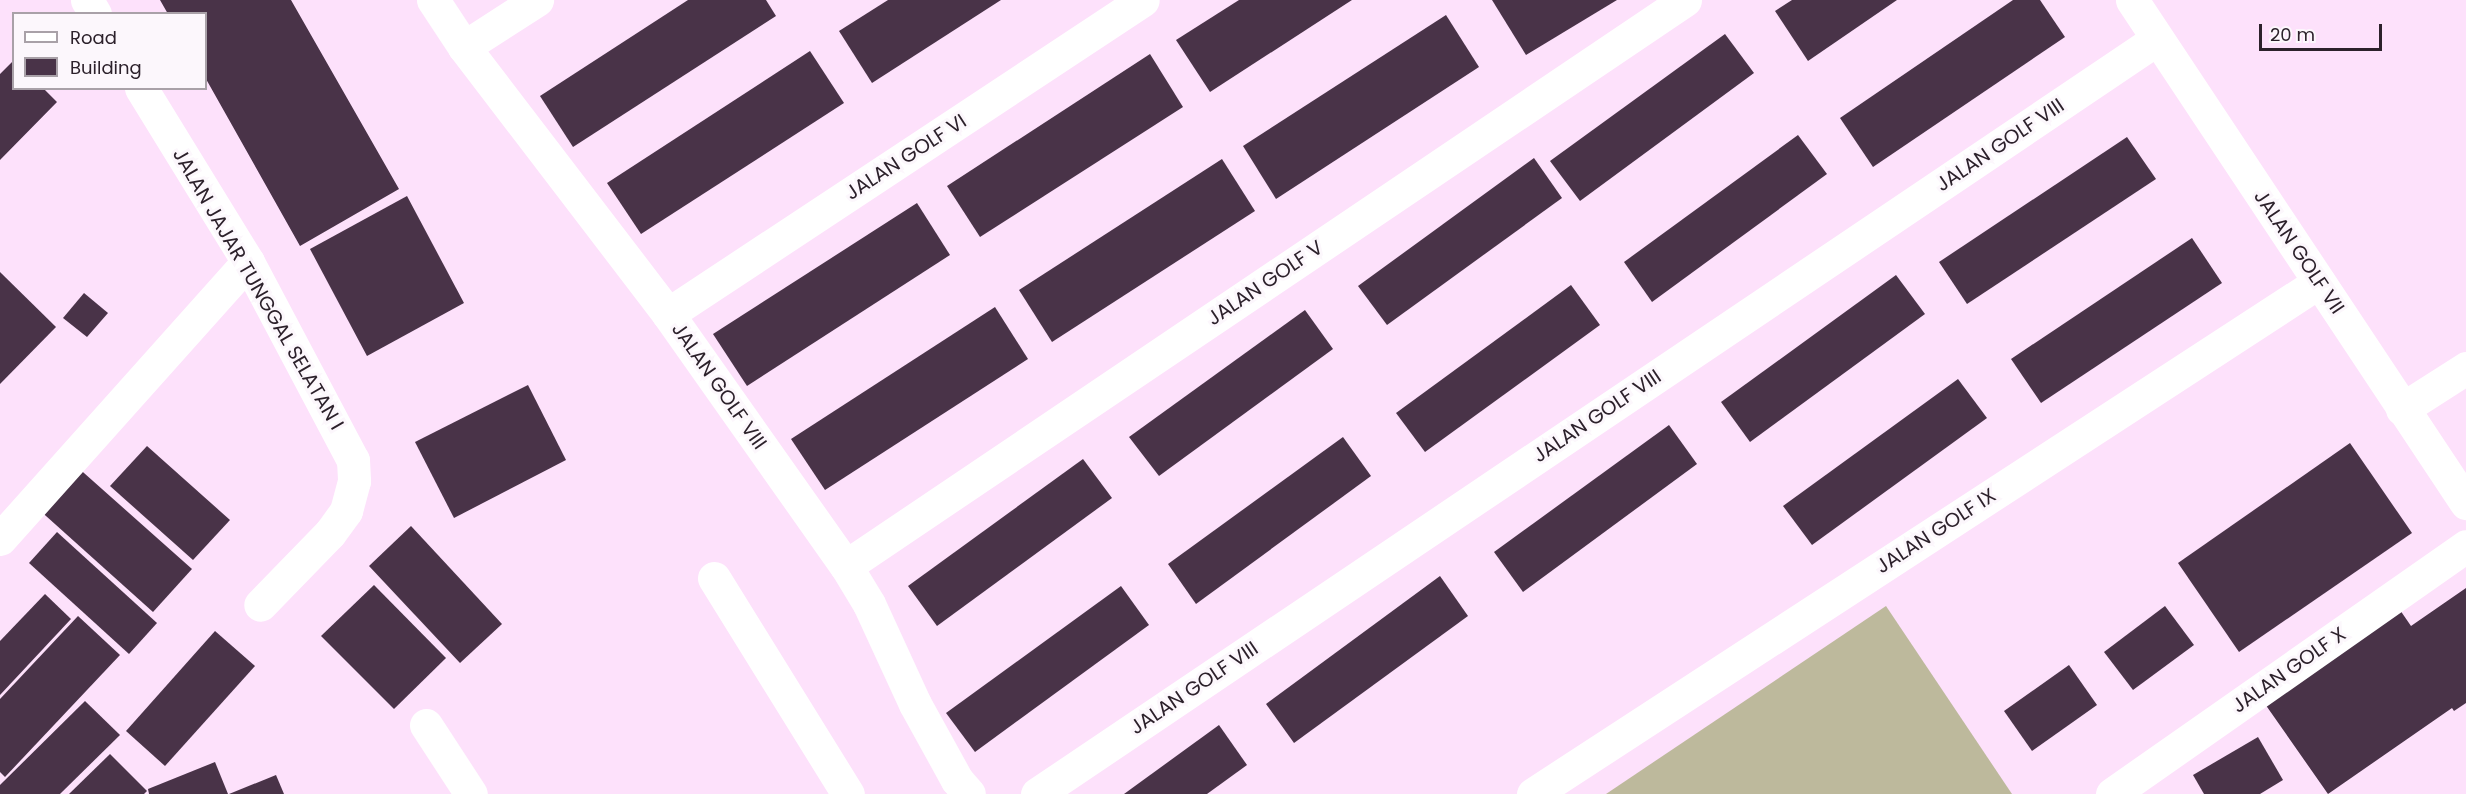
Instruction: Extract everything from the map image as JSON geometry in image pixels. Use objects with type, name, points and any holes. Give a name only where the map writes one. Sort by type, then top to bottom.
[{"type":"street","name":"JALAN GOLF VIII","points":[[433,0],[464,47],[668,314],[846,566],[869,604],[915,704],[957,780],[969,794]]},
{"type":"street","points":[[464,47],[537,0]]},
{"type":"street","name":"JALAN GOLF VI","points":[[668,314],[1143,0]]},
{"type":"street","name":"JALAN GOLF V","points":[[846,566],[1685,0]]},
{"type":"street","name":"JALAN GOLF VII","points":[[2132,0],[2466,503]]},
{"type":"street","name":"JALAN GOLF VIII","points":[[1037,794],[2157,39]]},
{"type":"street","name":"JALAN JAJAR TUNGGAL SELATAN I","points":[[142,90],[248,262],[353,460],[354,482],[346,511],[330,533],[260,605]]},
{"type":"street","points":[[0,538],[248,262]]},
{"type":"street","name":"JALAN GOLF IX","points":[[1550,789],[2319,282]]},
{"type":"street","points":[[2402,409],[2466,368]]},
{"type":"street","name":"JALAN GOLF X","points":[[2112,794],[2466,546]]},
{"type":"street","points":[[714,578],[848,794]]},
{"type":"street","points":[[426,725],[471,794]]},
{"type":"shaded area","points":[[1886,606],[2012,794],[1606,794]]},
{"type":"building","points":[[160,0],[291,0],[399,189],[300,246],[207,81],[207,12],[167,12]]},
{"type":"building","points":[[688,0],[766,0],[776,16],[573,147],[540,96]]},
{"type":"building","points":[[888,0],[1001,0],[872,83],[839,31]]},
{"type":"building","points":[[1239,0],[1352,0],[1210,92],[1176,40]]},
{"type":"building","points":[[1492,0],[1617,0],[1526,55]]},
{"type":"building","points":[[1792,0],[1897,0],[1808,61],[1775,11]]},
{"type":"building","points":[[2013,0],[2040,0],[2065,37],[1873,167],[1840,118]]},
{"type":"building","points":[[1446,15],[1479,67],[1276,199],[1243,146]]},
{"type":"building","points":[[1725,34],[1754,73],[1580,201],[1550,161]]},
{"type":"building","points":[[810,51],[844,103],[641,234],[607,183]]},
{"type":"building","points":[[1150,54],[1183,107],[980,237],[947,186]]},
{"type":"building","points":[[12,62],[12,90],[45,90],[57,102],[0,160],[0,74]]},
{"type":"building","points":[[1798,135],[1827,174],[1652,302],[1624,262]]},
{"type":"building","points":[[2127,137],[2156,179],[1967,304],[1939,262]]},
{"type":"building","points":[[1534,158],[1562,198],[1387,325],[1358,286]]},
{"type":"building","points":[[1222,159],[1255,211],[1052,342],[1019,290]]},
{"type":"building","points":[[407,196],[464,303],[367,356],[310,249]]},
{"type":"building","points":[[917,203],[950,255],[747,386],[713,334]]},
{"type":"building","points":[[2192,238],[2222,283],[2041,403],[2011,359]]},
{"type":"building","points":[[0,272],[56,327],[0,384]]},
{"type":"building","points":[[1896,275],[1925,314],[1750,442],[1721,402]]},
{"type":"building","points":[[1571,285],[1600,325],[1425,452],[1396,413]]},
{"type":"building","points":[[84,293],[108,313],[87,337],[63,318]]},
{"type":"building","points":[[995,307],[1028,359],[825,490],[791,439]]},
{"type":"building","points":[[1305,310],[1333,349],[1159,476],[1129,437]]},
{"type":"building","points":[[1958,379],[1987,418],[1812,545],[1783,506]]},
{"type":"building","points":[[528,385],[566,460],[454,518],[415,442]]},
{"type":"building","points":[[1669,425],[1697,464],[1523,592],[1494,552]]},
{"type":"building","points":[[1343,437],[1371,476],[1196,604],[1168,564]]},
{"type":"building","points":[[2350,443],[2412,533],[2239,652],[2178,563]]},
{"type":"building","points":[[147,446],[230,520],[193,560],[110,486]]},
{"type":"building","points":[[1083,459],[1112,498],[937,626],[908,586]]},
{"type":"building","points":[[75,465],[192,569],[153,612],[36,507]]},
{"type":"building","points":[[411,526],[502,624],[460,663],[369,566]]},
{"type":"building","points":[[57,532],[157,623],[129,654],[29,563]]},
{"type":"building","points":[[1440,576],[1468,616],[1294,743],[1266,704]]},
{"type":"building","points":[[374,585],[446,658],[394,709],[321,636]]},
{"type":"building","points":[[1121,586],[1149,625],[975,752],[946,713]]},
{"type":"building","points":[[2466,588],[2466,703],[2454,711],[2452,708],[2328,794],[2265,704],[2400,610],[2411,626]]},
{"type":"building","points":[[45,594],[71,619],[0,695],[0,641]]},
{"type":"building","points":[[2165,606],[2194,645],[2133,690],[2104,652]]},
{"type":"building","points":[[78,616],[120,655],[5,777],[0,772],[0,699]]},
{"type":"building","points":[[215,631],[255,666],[165,766],[126,731]]},
{"type":"building","points":[[2069,665],[2097,705],[2032,751],[2004,711]]},
{"type":"building","points":[[85,701],[120,735],[60,794],[0,794],[0,785]]},
{"type":"building","points":[[1219,725],[1247,765],[1207,794],[1124,794]]},
{"type":"building","points":[[2258,737],[2283,780],[2260,794],[2204,794],[2193,775]]},
{"type":"building","points":[[110,754],[147,791],[144,794],[69,794]]},
{"type":"building","points":[[215,762],[228,794],[149,794],[148,789]]},
{"type":"building","points":[[276,775],[284,794],[229,794]]}]
